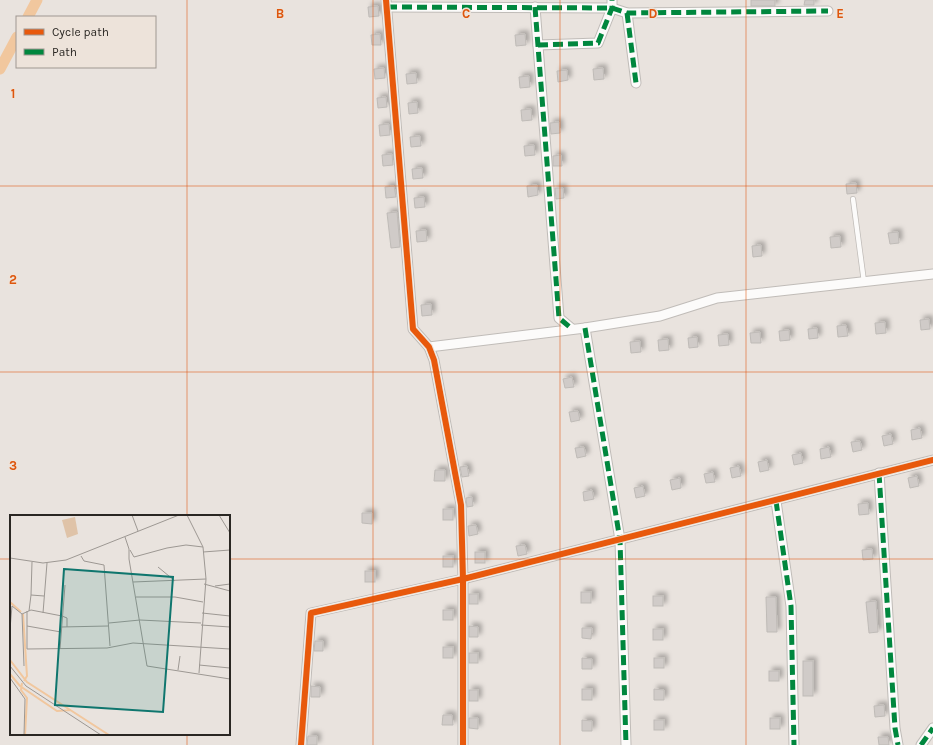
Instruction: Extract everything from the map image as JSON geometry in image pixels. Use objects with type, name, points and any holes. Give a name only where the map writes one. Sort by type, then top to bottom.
[{"type":"street","points":[[463,745],[463,579],[460,505],[434,360],[429,347],[413,329],[386,4],[501,4],[535,7],[612,4],[627,13],[828,11]]},
{"type":"street","points":[[538,45],[598,43],[612,4]]},
{"type":"street","points":[[535,7],[559,318],[572,329]]},
{"type":"street","points":[[627,13],[636,83]]},
{"type":"street","points":[[429,347],[585,328],[660,316],[717,298],[933,274]]},
{"type":"street","points":[[585,328],[620,540],[626,745]]},
{"type":"street","points":[[301,745],[311,613],[463,579],[776,501],[933,460]]},
{"type":"street","points":[[879,473],[895,728],[898,745]]},
{"type":"street","points":[[776,501],[791,606],[794,745]]},
{"type":"street","points":[[921,745],[933,728]]},
{"type":"lane","points":[[853,198],[864,282]]},
{"type":"building","points":[[751,0],[775,0],[775,6],[751,6]]},
{"type":"building","points":[[805,0],[814,0],[814,5],[804,5]]},
{"type":"building","points":[[378,6],[379,16],[369,17],[368,7]]},
{"type":"building","points":[[380,34],[381,45],[372,45],[371,35]]},
{"type":"building","points":[[525,34],[526,45],[516,46],[515,35]]},
{"type":"building","points":[[384,68],[385,78],[375,79],[374,69]]},
{"type":"building","points":[[603,68],[604,79],[594,80],[593,69]]},
{"type":"building","points":[[567,70],[568,80],[558,82],[557,71]]},
{"type":"building","points":[[416,73],[417,83],[407,84],[406,74]]},
{"type":"building","points":[[529,76],[530,87],[520,88],[519,77]]},
{"type":"building","points":[[386,97],[387,107],[378,108],[377,98]]},
{"type":"building","points":[[417,102],[418,113],[409,114],[408,103]]},
{"type":"building","points":[[531,109],[532,120],[522,121],[521,110]]},
{"type":"building","points":[[559,122],[560,133],[551,134],[550,123]]},
{"type":"building","points":[[389,124],[390,135],[380,136],[379,125]]},
{"type":"building","points":[[420,136],[421,146],[411,147],[410,137]]},
{"type":"building","points":[[534,145],[535,155],[525,156],[524,146]]},
{"type":"building","points":[[392,154],[393,165],[383,166],[382,155]]},
{"type":"building","points":[[561,155],[562,166],[553,166],[553,156]]},
{"type":"building","points":[[422,168],[423,178],[413,179],[412,169]]},
{"type":"building","points":[[856,183],[857,193],[847,194],[846,184]]},
{"type":"building","points":[[537,185],[538,195],[528,197],[527,186]]},
{"type":"building","points":[[394,186],[396,197],[386,198],[385,187]]},
{"type":"building","points":[[555,188],[563,188],[564,198],[556,199]]},
{"type":"building","points":[[424,197],[425,207],[415,208],[414,198]]},
{"type":"building","points":[[397,212],[400,247],[391,248],[387,213]]},
{"type":"building","points":[[426,230],[427,241],[417,242],[416,231]]},
{"type":"building","points":[[898,232],[899,243],[890,244],[888,233]]},
{"type":"building","points":[[840,236],[841,247],[831,248],[830,237]]},
{"type":"building","points":[[761,245],[762,256],[753,257],[752,246]]},
{"type":"building","points":[[431,304],[432,315],[422,316],[421,305]]},
{"type":"building","points":[[929,319],[930,329],[921,330],[920,320]]},
{"type":"building","points":[[885,322],[886,333],[876,334],[875,323]]},
{"type":"building","points":[[846,325],[848,336],[838,337],[837,326]]},
{"type":"building","points":[[817,328],[818,338],[809,339],[808,329]]},
{"type":"building","points":[[789,330],[790,340],[780,341],[779,331]]},
{"type":"building","points":[[760,332],[761,343],[751,343],[750,333]]},
{"type":"building","points":[[728,334],[729,345],[719,346],[718,335]]},
{"type":"building","points":[[697,337],[698,347],[689,348],[688,338]]},
{"type":"building","points":[[668,339],[669,350],[659,351],[658,340]]},
{"type":"building","points":[[640,341],[641,352],[631,353],[630,342]]},
{"type":"building","points":[[572,377],[574,387],[565,388],[563,379]]},
{"type":"building","points":[[578,411],[580,420],[571,422],[569,412]]},
{"type":"building","points":[[920,428],[922,438],[912,440],[911,430]]},
{"type":"building","points":[[891,434],[893,444],[884,446],[882,436]]},
{"type":"building","points":[[860,441],[862,450],[853,452],[851,442]]},
{"type":"building","points":[[584,447],[586,456],[577,458],[575,448]]},
{"type":"building","points":[[829,447],[831,457],[821,459],[820,449]]},
{"type":"building","points":[[801,453],[803,463],[794,465],[792,455]]},
{"type":"building","points":[[767,460],[769,470],[760,472],[758,462]]},
{"type":"building","points":[[467,466],[469,476],[462,477],[460,467]]},
{"type":"building","points":[[739,466],[741,476],[732,478],[730,468]]},
{"type":"building","points":[[435,470],[445,470],[445,481],[434,481]]},
{"type":"building","points":[[713,472],[715,482],[706,483],[704,474]]},
{"type":"building","points":[[917,476],[919,486],[910,488],[908,478]]},
{"type":"building","points":[[680,478],[681,488],[672,490],[670,480]]},
{"type":"building","points":[[643,486],[645,496],[636,498],[634,488]]},
{"type":"building","points":[[592,490],[594,499],[584,501],[583,492]]},
{"type":"building","points":[[472,497],[473,506],[467,507],[466,498]]},
{"type":"building","points":[[868,503],[869,514],[859,515],[858,504]]},
{"type":"building","points":[[443,509],[453,509],[453,520],[443,520]]},
{"type":"building","points":[[362,513],[372,513],[372,524],[362,523]]},
{"type":"building","points":[[476,525],[478,534],[469,536],[468,526]]},
{"type":"building","points":[[525,545],[527,554],[518,556],[516,546]]},
{"type":"building","points":[[872,549],[873,559],[863,560],[862,550]]},
{"type":"building","points":[[475,552],[485,552],[485,563],[475,563]]},
{"type":"building","points":[[443,556],[453,556],[453,567],[443,567]]},
{"type":"building","points":[[365,571],[375,571],[375,582],[365,582]]},
{"type":"building","points":[[581,592],[591,592],[591,603],[581,603]]},
{"type":"building","points":[[469,594],[478,594],[478,604],[469,604]]},
{"type":"building","points":[[653,596],[663,596],[663,606],[653,606]]},
{"type":"building","points":[[766,597],[776,597],[777,632],[767,632]]},
{"type":"building","points":[[876,601],[878,632],[869,633],[866,602]]},
{"type":"building","points":[[443,610],[453,610],[453,620],[443,620]]},
{"type":"building","points":[[469,626],[478,627],[478,637],[469,637]]},
{"type":"building","points":[[582,628],[592,628],[591,639],[582,638]]},
{"type":"building","points":[[653,629],[663,629],[663,640],[653,640]]},
{"type":"building","points":[[315,641],[323,641],[323,651],[314,651]]},
{"type":"building","points":[[443,647],[453,647],[453,658],[443,658]]},
{"type":"building","points":[[469,653],[478,653],[478,663],[469,663]]},
{"type":"building","points":[[582,658],[592,659],[592,669],[582,669]]},
{"type":"building","points":[[654,658],[664,658],[664,668],[654,668]]},
{"type":"building","points":[[803,661],[813,661],[813,696],[803,696]]},
{"type":"building","points":[[769,671],[779,671],[779,681],[769,681]]},
{"type":"building","points":[[311,686],[320,687],[320,697],[311,697]]},
{"type":"building","points":[[582,689],[592,689],[592,700],[582,700]]},
{"type":"building","points":[[654,689],[664,690],[664,700],[654,700]]},
{"type":"building","points":[[469,690],[478,690],[478,701],[469,701]]},
{"type":"building","points":[[884,705],[885,716],[875,717],[874,706]]},
{"type":"building","points":[[443,715],[452,715],[453,725],[442,725]]},
{"type":"building","points":[[469,718],[478,718],[478,729],[469,728]]},
{"type":"building","points":[[770,718],[780,718],[780,729],[770,729]]},
{"type":"building","points":[[582,720],[592,721],[592,731],[582,731]]},
{"type":"building","points":[[654,720],[664,720],[664,730],[654,730]]},
{"type":"building","points":[[308,736],[317,736],[317,745],[307,745]]},
{"type":"building","points":[[878,737],[888,737],[889,745],[879,745]]},
{"type":"waterway","points":[[29,16],[37,0]]},
{"type":"waterway","points":[[0,69],[16,39]]},
{"type":"marked path","points":[[538,45],[598,43],[612,8],[612,0]]},
{"type":"marked path","points":[[387,7],[612,8],[627,13],[828,11]]},
{"type":"marked path","points":[[535,7],[559,318],[572,329]]},
{"type":"marked path","points":[[627,13],[636,83]]},
{"type":"marked path","points":[[585,328],[620,540],[626,745]]},
{"type":"marked path","points":[[879,473],[895,728],[898,745]]},
{"type":"marked path","points":[[776,501],[791,606],[794,745]]},
{"type":"marked path","points":[[921,745],[933,728]]},
{"type":"cycle path","points":[[386,0],[413,329],[429,347],[434,360],[461,505],[463,579],[463,745]]},
{"type":"cycle path","points":[[301,745],[311,613],[463,579],[933,460]]}]
